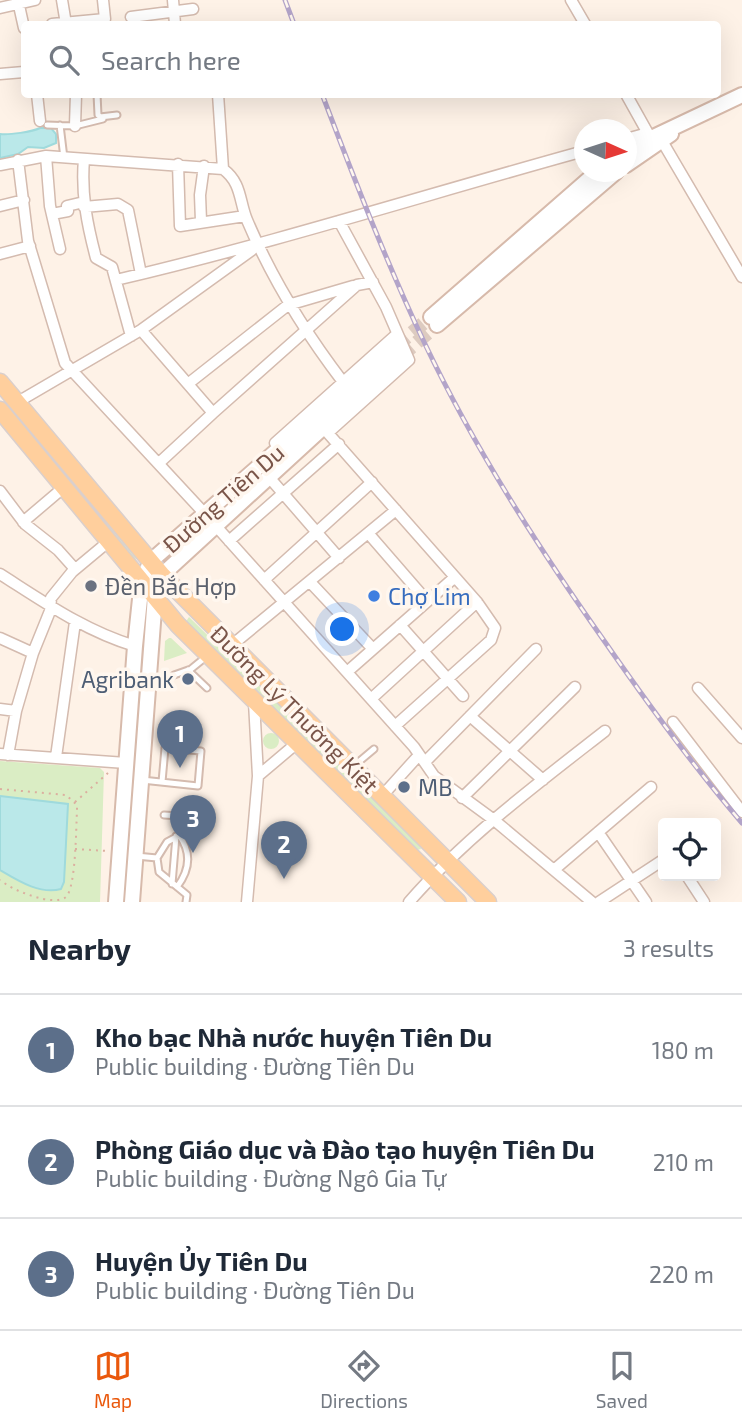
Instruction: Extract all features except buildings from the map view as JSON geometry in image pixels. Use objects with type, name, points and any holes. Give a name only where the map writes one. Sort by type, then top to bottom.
[{"type":"main road","points":[[637,145],[742,95]]},
{"type":"main road","points":[[637,153],[653,137]]},
{"type":"main road","points":[[586,182],[434,321],[604,182]]},
{"type":"main road","name":"Đường Tiên Du","points":[[116,902],[115,855],[126,763],[135,646],[142,580],[151,561],[205,514],[271,478],[398,345]]},
{"type":"main road","name":"Đường Lý Thường Kiệt","points":[[0,382],[162,575],[488,902]]},
{"type":"main road","name":"Đường Lý Thường Kiệt","points":[[0,410],[108,542],[207,656],[458,902]]},
{"type":"main road","name":"Đường Tiên Du","points":[[132,902],[155,596],[162,575],[215,525],[234,498],[322,425]]},
{"type":"street","points":[[0,8],[35,0]]},
{"type":"street","points":[[62,0],[66,21]]},
{"type":"street","points":[[86,21],[105,19],[103,0]]},
{"type":"street","points":[[173,0],[175,19]]},
{"type":"street","points":[[571,0],[583,21]]},
{"type":"street","points":[[18,2],[22,21]]},
{"type":"street","points":[[131,17],[175,19],[193,9]]},
{"type":"street","points":[[0,74],[21,72]]},
{"type":"street","points":[[38,98],[44,123]]},
{"type":"street","points":[[75,126],[76,98]]},
{"type":"street","points":[[218,98],[223,169]]},
{"type":"street","points":[[629,98],[742,277]]},
{"type":"street","points":[[637,138],[653,137]]},
{"type":"street","points":[[116,280],[258,246],[574,154]]},
{"type":"street","points":[[46,156],[52,214],[60,249]]},
{"type":"street","points":[[0,165],[46,156],[223,169],[237,184],[245,216],[288,305],[305,333],[343,382]]},
{"type":"street","points":[[84,159],[84,204],[96,258],[112,267],[131,336]]},
{"type":"street","points":[[18,160],[30,246],[65,363],[205,514]]},
{"type":"street","points":[[178,164],[180,226],[245,216]]},
{"type":"street","points":[[201,222],[200,195],[204,166]]},
{"type":"street","points":[[0,206],[24,200]]},
{"type":"street","points":[[52,214],[68,211],[67,205],[84,204],[118,204],[128,210],[141,274]]},
{"type":"street","points":[[339,221],[373,282],[398,345],[409,360],[322,425],[477,602],[490,618],[495,635],[395,726]]},
{"type":"street","points":[[0,254],[30,246]]},
{"type":"street","points":[[16,402],[141,330],[258,246]]},
{"type":"street","points":[[189,383],[288,305],[373,282]]},
{"type":"street","points":[[159,463],[357,285]]},
{"type":"street","points":[[141,330],[213,413]]},
{"type":"street","points":[[234,498],[232,482],[343,382],[398,345]]},
{"type":"street","points":[[229,541],[339,444]]},
{"type":"street","points":[[271,478],[339,558]]},
{"type":"street","points":[[264,580],[372,482]]},
{"type":"street","points":[[23,522],[63,488]]},
{"type":"street","points":[[0,491],[23,522],[75,569]]},
{"type":"street","points":[[232,645],[396,510]]},
{"type":"street","points":[[215,525],[395,726],[434,776],[555,869],[584,899]]},
{"type":"street","points":[[368,533],[427,601]]},
{"type":"street","points":[[108,542],[75,569],[51,598],[4,755],[126,763]]},
{"type":"street","points":[[0,574],[75,622],[111,639],[135,646]]},
{"type":"street","points":[[347,672],[455,577]]},
{"type":"street","points":[[310,582],[373,649]]},
{"type":"street","points":[[371,699],[477,602]]},
{"type":"street","points":[[56,757],[75,622]]},
{"type":"street","points":[[400,625],[463,696]]},
{"type":"street","points":[[0,638],[33,653]]},
{"type":"street","points":[[382,796],[470,716],[536,649]]},
{"type":"street","points":[[462,798],[575,687]]},
{"type":"street","points":[[698,688],[742,738]]},
{"type":"street","points":[[247,902],[258,776],[254,702]]},
{"type":"street","points":[[0,709],[16,711]]},
{"type":"street","points":[[470,716],[543,780]]},
{"type":"street","points":[[673,722],[742,813]]},
{"type":"street","points":[[409,902],[432,876],[494,820],[605,731]]},
{"type":"street","points":[[258,776],[297,743]]},
{"type":"street","points":[[555,869],[651,787]]},
{"type":"street","points":[[598,832],[646,902]]},
{"type":"street","points":[[115,855],[136,857]]},
{"type":"street","points":[[599,902],[658,863]]},
{"type":"street","points":[[690,881],[704,902]]},
{"type":"lane","points":[[44,123],[75,126],[103,119],[100,117],[98,98]]},
{"type":"lane","points":[[100,117],[117,115]]},
{"type":"lane","points":[[60,125],[64,158]]},
{"type":"lane","points":[[174,675],[188,670],[207,656]]},
{"type":"lane","points":[[188,670],[207,688]]},
{"type":"lane","points":[[142,780],[198,786],[201,751],[165,748],[162,782]]},
{"type":"lane","points":[[353,767],[374,749]]},
{"type":"lane","points":[[164,815],[196,817],[195,827],[177,835],[162,847],[157,858],[159,872],[187,895],[186,902]]},
{"type":"lane","points":[[174,886],[187,873],[189,857],[177,835]]},
{"type":"lane","points":[[174,886],[177,835]]},
{"type":"lane","points":[[136,857],[157,858]]},
{"type":"path","points":[[75,802],[108,773]]},
{"type":"path","points":[[0,789],[66,795],[75,802],[77,811],[72,883],[65,897]]},
{"type":"path","points":[[74,849],[115,855]]},
{"type":"path","points":[[0,880],[45,900],[65,897]]},
{"type":"path","points":[[29,902],[30,895]]},
{"type":"path","points":[[65,897],[69,902]]},
{"type":"green space","points":[[10,402],[138,556],[137,559],[132,558],[5,405]]},
{"type":"green space","points":[[189,617],[418,842],[421,849],[417,850],[185,623]]},
{"type":"green space","points":[[143,626],[147,628],[130,844],[126,841]]},
{"type":"green space","points":[[169,638],[187,653],[164,661],[165,641]]},
{"type":"green space","points":[[271,733],[277,735],[277,747],[271,749],[265,747],[263,741],[265,735]]},
{"type":"green space","points":[[0,761],[100,768],[104,772],[100,902],[0,902]]},
{"type":"water","points":[[51,128],[56,134],[56,143],[44,148],[28,147],[18,154],[0,158],[0,134]]},
{"type":"water","points":[[0,796],[68,804],[64,882],[61,889],[37,888],[0,870]]},
{"type":"tunnel","points":[[396,346],[431,317]]},
{"type":"tunnel","points":[[401,356],[437,325]]},
{"type":"railway","points":[[285,0],[293,21]]},
{"type":"railway","points":[[324,98],[411,313],[444,383],[486,459],[556,570],[621,665],[688,757],[742,823]]},
{"type":"place","name":"Đền Bắc Hợp","points":[[91,586]]},
{"type":"place","name":"Chợ Lim","points":[[374,596]]},
{"type":"place","name":"Agribank","points":[[188,679]]},
{"type":"place","name":"Kho bạc Nhà nước huyện Tiên Du","points":[[180,768]]},
{"type":"place","name":"MB","points":[[404,787]]},
{"type":"place","name":"Huyện Ủy Tiên Du","points":[[193,853]]},
{"type":"place","name":"Phòng Giáo dục và Đào tạo huyện Tiên Du","points":[[284,879]]}]
